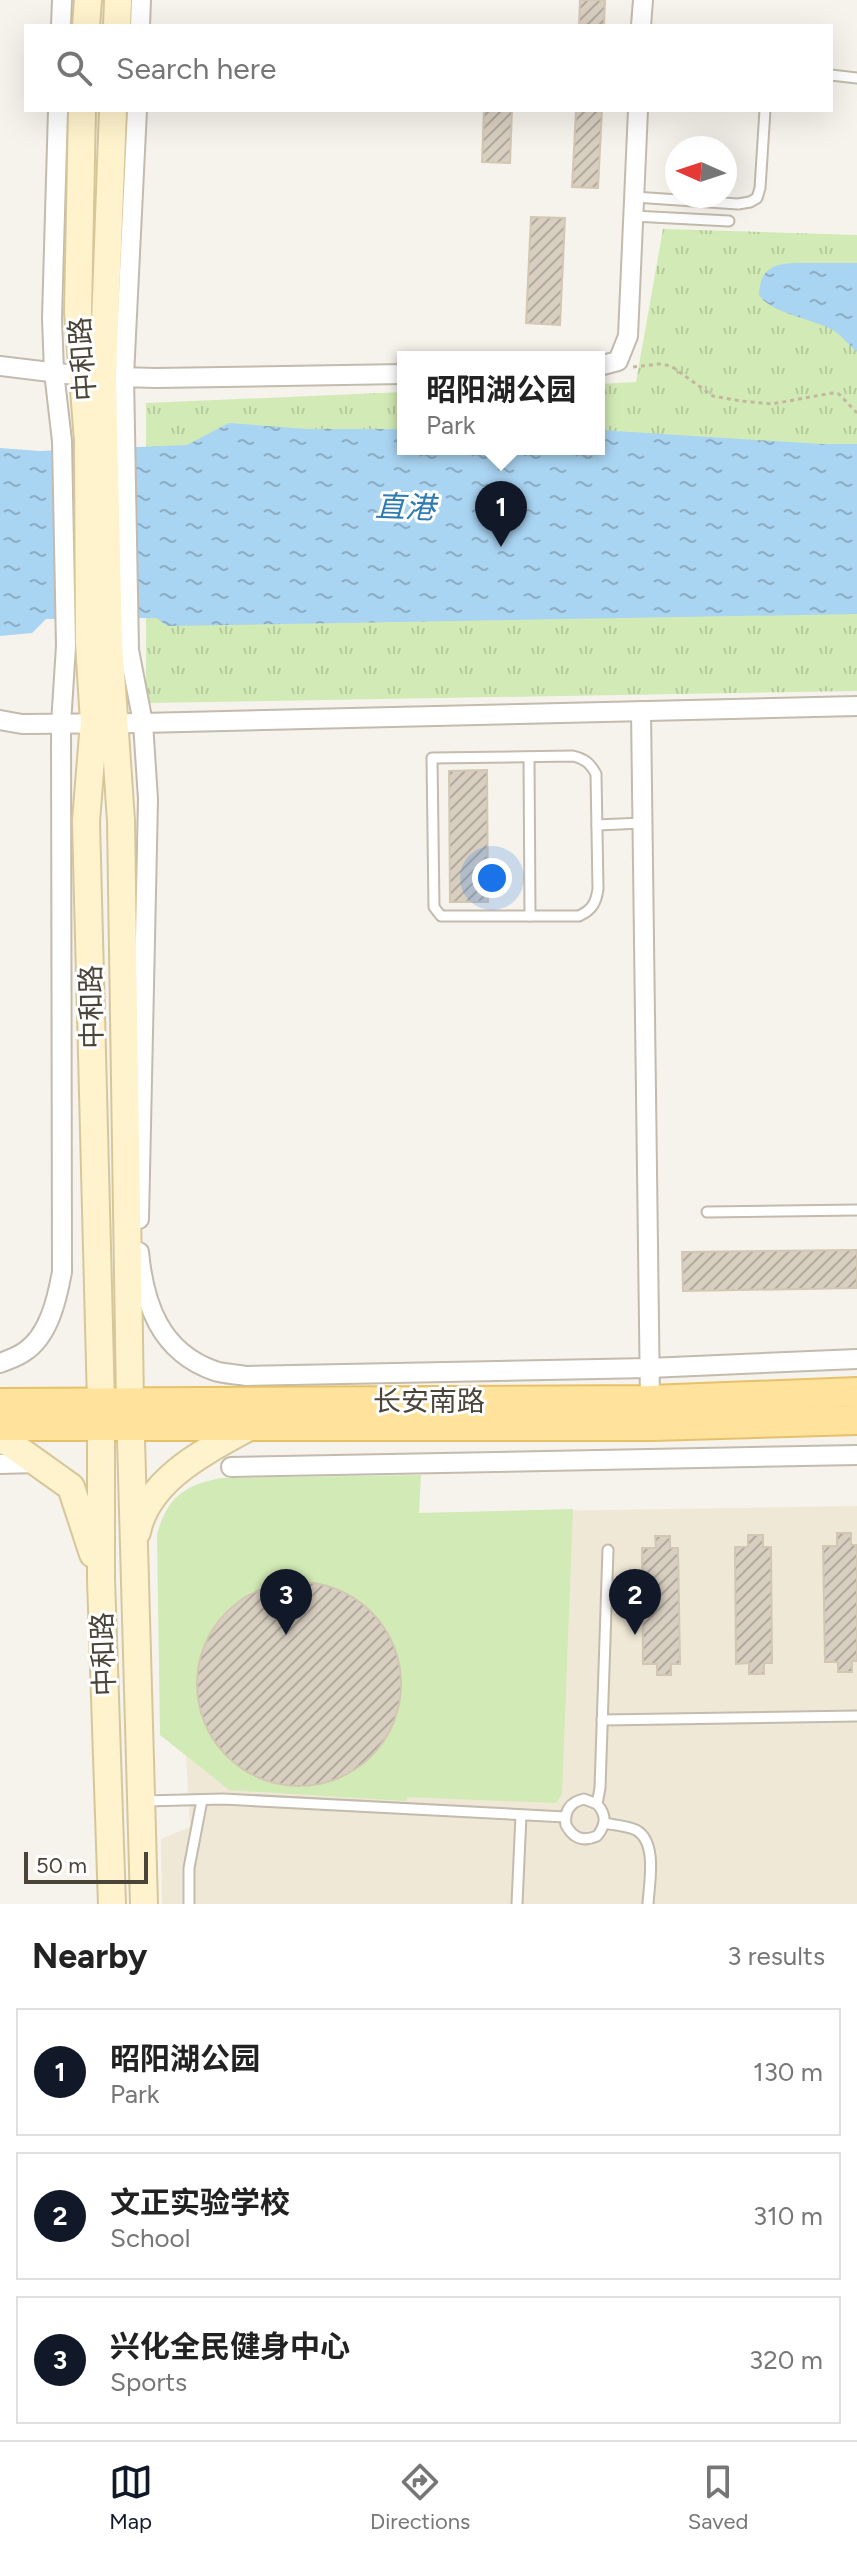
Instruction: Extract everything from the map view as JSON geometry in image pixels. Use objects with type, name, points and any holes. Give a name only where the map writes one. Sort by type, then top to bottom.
[{"type":"main road","points":[[86,24],[88,0]]},
{"type":"main road","points":[[117,24],[118,0]]},
{"type":"main road","name":"中和路","points":[[82,112],[78,312],[103,376]]},
{"type":"main road","name":"中和路","points":[[113,112],[103,376],[96,440],[98,645],[104,722],[121,821],[130,1414],[144,1904]]},
{"type":"main road","name":"中和路","points":[[104,722],[86,821],[101,1414],[101,1579],[112,1904]]},
{"type":"main road","name":"长安南路","points":[[0,1403],[101,1414],[130,1414],[857,1392]]},
{"type":"main road","name":"长安南路","points":[[0,1426],[101,1414]]},
{"type":"main road","name":"长安南路","points":[[130,1414],[251,1426],[653,1426],[857,1420]]},
{"type":"main road","points":[[133,1551],[139,1522],[151,1499],[166,1483],[185,1466],[251,1426]]},
{"type":"main road","points":[[0,1440],[8,1442],[71,1487],[101,1579]]},
{"type":"street","points":[[61,24],[62,0]]},
{"type":"street","points":[[140,24],[141,0]]},
{"type":"street","points":[[641,24],[643,0]]},
{"type":"street","points":[[0,1363],[26,1351],[41,1331],[56,1304],[62,1272],[61,724],[98,645],[96,440],[54,372],[52,318],[58,112]]},
{"type":"street","points":[[103,376],[137,112]]},
{"type":"street","points":[[605,364],[618,361],[628,336],[638,112]]},
{"type":"street","points":[[0,366],[156,378],[397,374]]},
{"type":"street","points":[[98,645],[143,723],[148,799],[139,1246],[142,1284],[152,1315],[168,1340],[215,1371],[246,1376],[649,1368],[857,1359]]},
{"type":"street","points":[[0,720],[22,724],[143,723],[857,706]]},
{"type":"street","points":[[641,711],[650,1400]]},
{"type":"street","points":[[231,1467],[857,1455]]},
{"type":"street","points":[[0,1464],[39,1463]]},
{"type":"lane","points":[[833,75],[857,78]]},
{"type":"lane","points":[[634,206],[738,204],[757,198],[765,112]]},
{"type":"lane","points":[[634,206],[729,221]]},
{"type":"lane","points":[[573,756],[583,759],[596,774],[597,825],[598,889],[596,902],[590,911],[579,916],[441,916],[434,907],[432,758],[573,756]]},
{"type":"lane","points":[[529,757],[530,916]]},
{"type":"lane","points":[[597,825],[642,823]]},
{"type":"lane","points":[[707,1212],[857,1210]]},
{"type":"lane","points":[[597,1804],[608,1550]]},
{"type":"lane","points":[[602,1720],[857,1716]]},
{"type":"lane","points":[[143,1801],[223,1799],[565,1817]]},
{"type":"lane","points":[[584,1799],[597,1804],[605,1816],[597,1836],[582,1839],[569,1832],[565,1817],[567,1810],[584,1799]]},
{"type":"lane","points":[[189,1904],[189,1868],[202,1800]]},
{"type":"lane","points":[[517,1904],[521,1815]]},
{"type":"lane","points":[[604,1823],[636,1830],[646,1839],[650,1856],[648,1904]]},
{"type":"path","points":[[618,361],[633,367],[671,366],[713,396],[741,401],[772,404],[821,393],[839,394],[857,413]]},
{"type":"shaded area","points":[[857,1506],[857,1904],[162,1904],[161,1839],[190,1827],[186,1756],[229,1790],[419,1513]]},
{"type":"green space","points":[[663,229],[857,235],[857,691],[146,703],[146,403],[397,392],[397,455],[605,455],[605,384],[636,382]]},
{"type":"green space","points":[[421,1475],[419,1513],[573,1509],[562,1794],[556,1803],[407,1797],[407,1801],[229,1790],[160,1735],[157,1534],[166,1511],[187,1489],[220,1478]]},
{"type":"water","points":[[857,263],[857,352],[833,330],[773,307],[759,295],[765,274],[778,265]]},
{"type":"water","name":"直港","points":[[229,423],[306,429],[397,429],[397,455],[605,455],[605,430],[857,444],[857,614],[168,626],[156,618],[46,619],[32,633],[0,636],[0,448],[40,451],[187,445]]},
{"type":"building","points":[[580,0],[605,0],[604,24],[579,24]]},
{"type":"building","points":[[484,112],[512,112],[510,163],[482,162]]},
{"type":"building","points":[[576,112],[602,112],[598,188],[572,187]]},
{"type":"building","points":[[531,217],[565,218],[560,325],[526,323]]},
{"type":"building","points":[[487,770],[488,902],[450,902],[449,771]]},
{"type":"building","points":[[857,1250],[857,1288],[683,1291],[682,1252]]},
{"type":"building","points":[[837,1533],[851,1533],[851,1545],[857,1545],[857,1661],[852,1661],[852,1672],[838,1672],[838,1662],[825,1662],[823,1546],[837,1546]]},
{"type":"building","points":[[748,1535],[763,1535],[763,1547],[771,1547],[772,1663],[764,1663],[764,1674],[749,1674],[749,1663],[736,1664],[735,1547],[748,1547]]},
{"type":"building","points":[[655,1536],[670,1536],[670,1548],[678,1548],[680,1664],[671,1664],[671,1675],[657,1675],[657,1664],[643,1664],[642,1548],[656,1548]]},
{"type":"building","points":[[299,1582],[338,1590],[356,1599],[371,1612],[384,1627],[393,1645],[401,1684],[393,1723],[384,1741],[371,1756],[356,1769],[338,1778],[299,1786],[260,1778],[242,1769],[227,1756],[214,1741],[205,1723],[197,1684],[205,1645],[214,1627],[227,1612],[242,1599],[260,1590]]},
{"type":"place","name":"昭阳湖公园","points":[[501,547]]},
{"type":"place","name":"兴化全民健身中心","points":[[286,1635]]},
{"type":"place","name":"文正实验学校","points":[[635,1635]]}]
